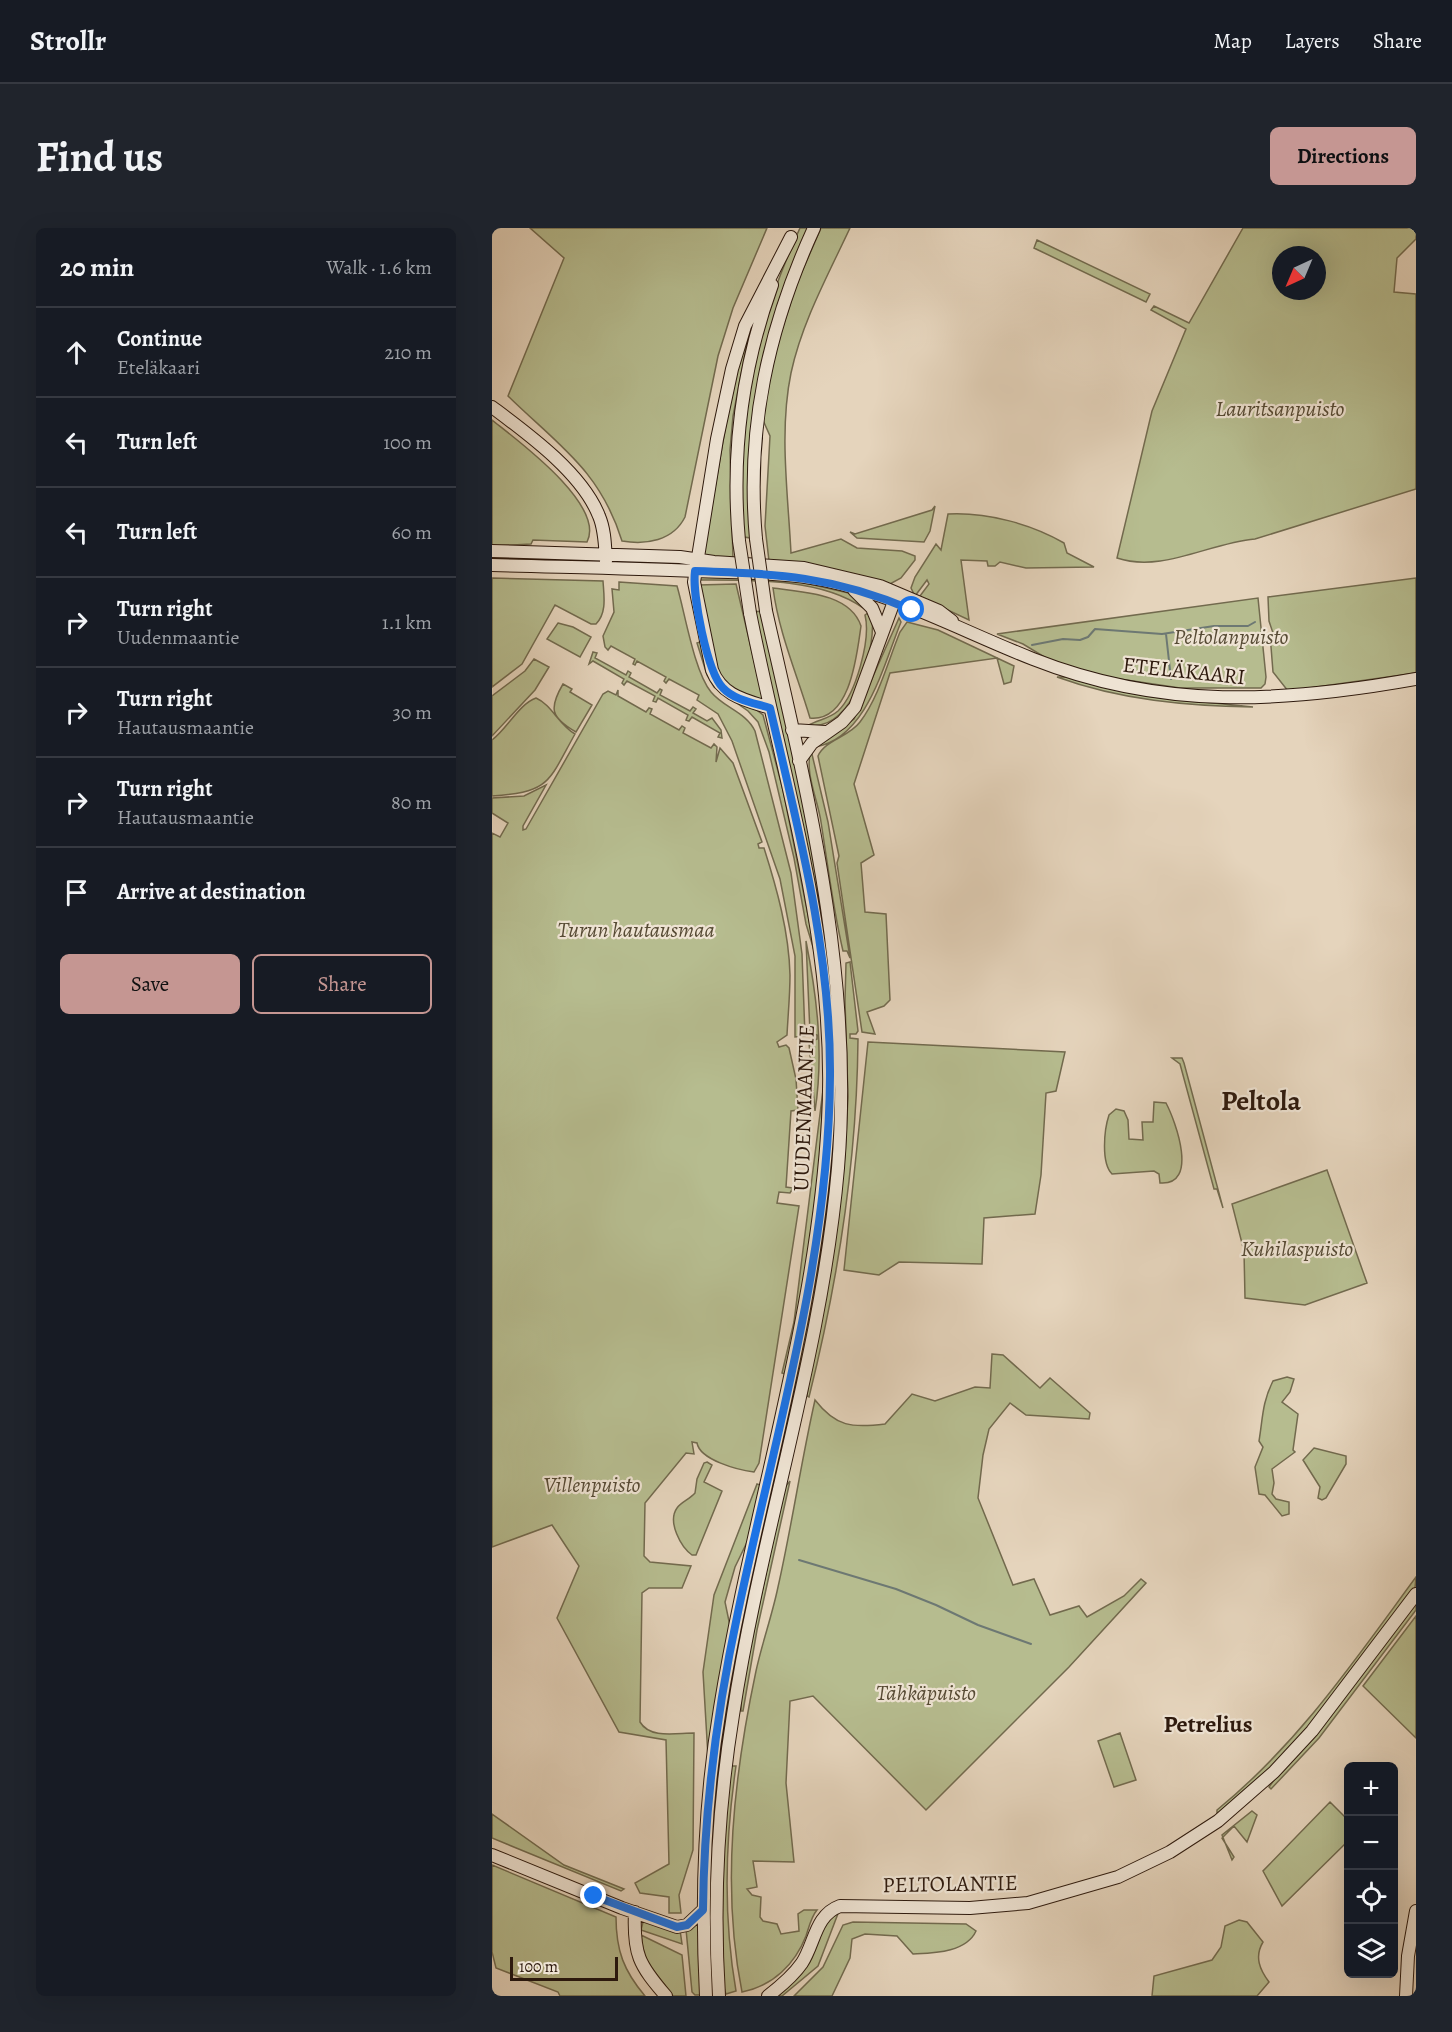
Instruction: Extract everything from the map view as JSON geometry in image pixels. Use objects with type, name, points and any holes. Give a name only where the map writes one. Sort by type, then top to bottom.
[{"type":"main road","name":"UUDENMAANTIE","points":[[719,1996],[718,1863],[726,1762],[748,1631],[819,1301],[833,1215],[841,1123],[842,1030],[833,939],[816,840],[766,611],[756,539],[753,455],[764,372],[787,291],[814,228]]},
{"type":"main road","name":"UUDENMAANTIE","points":[[706,1996],[703,1910],[707,1811],[720,1708],[739,1604],[806,1299],[819,1214],[828,1123],[830,1078],[826,990],[805,863],[750,613],[739,542],[736,485],[742,397],[763,309],[794,233]]},
{"type":"main road","points":[[770,708],[734,696],[717,681],[694,589],[698,544],[724,406],[742,337],[758,298],[794,233]]},
{"type":"main road","points":[[492,407],[545,450],[580,485],[599,515],[606,568]]},
{"type":"main road","points":[[680,557],[698,544]]},
{"type":"main road","points":[[492,551],[680,557],[696,566]]},
{"type":"main road","points":[[492,565],[606,568],[696,566]]},
{"type":"main road","name":"ETELÄKAARI","points":[[696,566],[793,576],[895,597],[939,611],[957,626],[1033,659],[1072,673],[1139,690],[1170,694],[1286,698],[1416,679]]},
{"type":"main road","name":"ETELÄKAARI","points":[[696,566],[804,568],[863,580],[895,597]]},
{"type":"main road","points":[[851,587],[872,608],[882,632]]},
{"type":"main road","points":[[799,761],[812,743],[842,722],[855,707],[895,597]]},
{"type":"main road","points":[[792,730],[825,732]]},
{"type":"main road","name":"PELTOLANTIE","points":[[768,1996],[802,1964],[822,1919],[836,1907],[970,1908],[1028,1902],[1067,1894],[1118,1877],[1186,1843],[1259,1787],[1312,1731],[1416,1594]]},
{"type":"main road","points":[[492,1855],[677,1927],[687,1925],[703,1910]]},
{"type":"main road","points":[[1406,1996],[1408,1956],[1416,1911]]},
{"type":"main road","points":[[635,1912],[634,1941],[637,1958],[666,1996]]},
{"type":"green space","points":[[530,228],[767,228],[733,308],[718,356],[685,517],[673,531],[658,540],[622,541],[602,495],[576,460],[508,396],[564,258]]},
{"type":"green space","points":[[800,228],[809,228],[779,304],[767,342],[759,379],[749,456],[751,538],[744,537],[740,484],[744,413],[766,318],[787,257]]},
{"type":"green space","points":[[821,228],[850,228],[802,335],[787,395],[785,440],[791,553],[841,539],[857,548],[902,551],[915,556],[915,560],[901,578],[890,584],[769,561],[765,526],[770,436],[762,418],[776,348],[797,283]]},
{"type":"green space","name":"Lauritsanpuisto","points":[[1243,228],[1416,228],[1416,239],[1397,258],[1394,292],[1416,294],[1416,489],[1255,539],[1186,556],[1151,562],[1134,562],[1117,558],[1152,411],[1186,329],[1151,310],[1154,306],[1189,323]]},
{"type":"green space","points":[[1037,240],[1150,294],[1146,302],[1034,248]]},
{"type":"green space","points":[[750,328],[733,416],[730,450],[733,559],[703,557],[735,372]]},
{"type":"green space","points":[[492,420],[538,458],[572,492],[584,510],[589,527],[587,542],[533,540],[531,544],[492,546]]},
{"type":"green space","points":[[935,506],[930,531],[924,542],[857,538],[850,532],[855,534],[932,510]]},
{"type":"green space","points":[[948,514],[993,517],[1037,530],[1064,543],[1067,553],[1094,567],[1026,568],[1000,562],[995,566],[988,566],[987,561],[961,560],[969,620],[922,598],[920,596],[929,584],[927,580],[915,596],[911,588],[915,577],[936,544],[941,550]]},
{"type":"green space","points":[[701,576],[796,581],[853,594],[863,608],[846,598],[806,586],[762,581],[699,580]]},
{"type":"green space","points":[[492,578],[603,581],[602,615],[596,624],[591,624],[555,605],[522,664],[492,687]]},
{"type":"green space","name":"Peltolanpuisto","points":[[1416,578],[1416,673],[1288,691],[1273,672],[1270,634],[1273,633],[1269,621],[1268,597]]},
{"type":"green space","points":[[619,582],[677,586],[695,656],[705,683],[716,697],[746,719],[755,731],[791,873],[802,954],[805,1036],[795,1037],[795,956],[780,879],[732,741],[718,714],[697,700],[699,695],[669,679],[666,683],[664,681],[666,677],[637,661],[635,665],[633,664],[635,659],[611,646],[608,650],[605,647],[603,636],[614,612],[612,589],[619,590]]},
{"type":"green space","points":[[736,584],[764,703],[745,696],[720,679],[698,585]]},
{"type":"green space","points":[[773,588],[811,593],[836,601],[855,615],[861,626],[849,684],[835,709],[824,716],[810,718],[784,638]]},
{"type":"green space","points":[[1258,598],[1266,677],[1265,684],[1261,688],[1180,688],[1093,675],[1051,661],[1023,644],[997,634]]},
{"type":"green space","points":[[762,611],[813,846],[831,964],[836,1024],[837,1084],[832,1178],[811,1317],[782,1455],[779,1454],[834,1082],[830,982],[811,871],[754,612]]},
{"type":"green space","points":[[871,611],[871,643],[867,663],[851,701],[839,715],[825,724],[809,725],[838,711],[851,692],[864,651],[865,615]]},
{"type":"green space","points":[[899,618],[901,622],[880,679],[860,715],[848,730],[833,741],[815,747],[854,719]]},
{"type":"green space","points":[[907,622],[938,630],[1014,666],[1011,682],[1004,684],[997,658],[890,673],[854,784],[874,855],[861,863],[865,912],[886,914],[890,1000],[884,1006],[867,1012],[875,1034],[862,1032],[837,863],[839,856],[818,756],[826,746],[855,727],[867,712],[900,632]]},
{"type":"green space","points":[[558,623],[573,627],[591,637],[580,657],[547,639]]},
{"type":"green space","points":[[700,642],[710,674],[763,715],[783,790],[817,960],[806,924],[794,858],[769,752],[758,722],[748,711],[714,687],[707,675],[697,643]]},
{"type":"green space","points":[[593,652],[597,653],[595,658],[626,675],[628,671],[631,673],[629,677],[657,693],[660,689],[662,690],[660,695],[690,711],[693,707],[696,709],[693,713],[707,721],[712,718],[721,730],[722,738],[718,737],[720,733],[692,717],[689,721],[686,720],[688,715],[658,698],[656,702],[653,701],[655,696],[627,681],[624,685],[622,683],[624,679],[593,661],[589,664]]},
{"type":"green space","points":[[534,659],[549,667],[535,690],[492,736],[492,696],[525,671]]},
{"type":"green space","points":[[1057,677],[1069,677],[1153,697],[1253,707],[1154,700],[1105,691]]},
{"type":"green space","points":[[563,684],[572,689],[570,692],[592,705],[576,732],[561,722],[554,711],[555,700]]},
{"type":"green space","name":"Turun hautausmaa","points":[[618,690],[618,696],[646,712],[649,708],[652,709],[650,714],[679,730],[682,726],[685,728],[683,733],[711,748],[714,744],[717,747],[716,762],[720,748],[733,763],[762,842],[758,844],[759,848],[764,848],[785,927],[790,975],[787,1035],[777,1042],[779,1047],[786,1045],[789,1048],[796,1079],[798,1110],[791,1111],[786,1187],[793,1188],[790,1193],[779,1192],[777,1203],[799,1206],[759,1463],[754,1472],[739,1469],[712,1459],[700,1449],[697,1443],[692,1442],[694,1454],[686,1453],[645,1503],[644,1556],[650,1562],[691,1566],[682,1588],[649,1588],[642,1593],[640,1722],[650,1731],[657,1733],[694,1733],[693,1850],[679,1895],[681,1913],[669,1913],[669,1897],[640,1893],[635,1883],[669,1864],[666,1740],[619,1732],[557,1618],[579,1566],[552,1525],[492,1547],[492,833],[500,837],[508,823],[492,813],[492,798],[524,796],[546,785],[523,826],[523,830],[526,829],[603,694],[608,691],[616,695]]},
{"type":"green space","points":[[536,698],[542,701],[575,734],[546,781],[526,791],[492,796],[492,740],[524,706]]},
{"type":"green space","points":[[811,750],[828,822],[850,958],[847,951],[843,951],[836,919],[821,822],[810,777]]},
{"type":"green space","points":[[806,941],[818,1026],[819,1068],[815,1111],[809,1043],[817,1039],[817,1035],[810,1033]]},
{"type":"green space","points":[[850,962],[858,1031],[856,1034],[850,1034],[850,1038],[858,1039],[850,1174],[829,1309],[809,1397],[807,1396],[809,1380],[830,1269],[845,1155],[848,1097],[845,1001],[846,963]]},
{"type":"green space","points":[[868,1042],[1065,1052],[1056,1091],[1046,1093],[1041,1175],[1035,1214],[984,1218],[982,1264],[899,1262],[879,1275],[844,1270]]},
{"type":"green space","points":[[1172,1058],[1182,1058],[1184,1063],[1223,1208],[1217,1189],[1214,1189],[1180,1064]]},
{"type":"green space","points":[[823,1090],[820,1166],[798,1323],[785,1374],[782,1373],[794,1322]]},
{"type":"green space","points":[[1154,1102],[1166,1103],[1175,1124],[1181,1151],[1182,1164],[1179,1174],[1172,1181],[1160,1183],[1159,1174],[1154,1171],[1112,1174],[1105,1154],[1109,1115],[1116,1109],[1124,1111],[1128,1120],[1129,1139],[1143,1140],[1142,1122],[1153,1122]]},
{"type":"green space","name":"Kuhilaspuisto","points":[[1327,1170],[1367,1283],[1305,1305],[1245,1298],[1244,1251],[1232,1204]]},
{"type":"green space","name":"Tähkäpuisto","points":[[992,1354],[1003,1355],[1040,1388],[1050,1378],[1090,1413],[1089,1419],[1026,1415],[1010,1403],[989,1429],[983,1455],[978,1498],[1013,1585],[1034,1579],[1050,1615],[1079,1606],[1087,1617],[1124,1596],[1141,1579],[1146,1583],[1069,1667],[926,1810],[813,1696],[790,1701],[786,1783],[794,1862],[753,1861],[757,1887],[747,1889],[752,1895],[761,1897],[760,1917],[763,1921],[777,1924],[781,1934],[799,1931],[798,1914],[804,1910],[817,1910],[796,1956],[782,1972],[764,1985],[742,1992],[732,1912],[731,1872],[736,1791],[748,1710],[778,1587],[815,1400],[830,1416],[846,1424],[863,1426],[885,1424],[912,1394],[935,1401],[975,1387],[990,1388]]},
{"type":"green space","points":[[1287,1377],[1294,1379],[1290,1392],[1282,1402],[1298,1414],[1293,1450],[1295,1452],[1272,1469],[1274,1483],[1272,1494],[1276,1499],[1289,1502],[1289,1514],[1282,1516],[1265,1495],[1259,1494],[1255,1467],[1263,1447],[1259,1441],[1267,1396],[1273,1381]]},
{"type":"green space","points":[[1314,1448],[1346,1456],[1346,1464],[1326,1498],[1322,1500],[1318,1498],[1320,1487],[1303,1460]]},
{"type":"green space","points":[[704,1463],[712,1465],[704,1482],[722,1491],[696,1555],[692,1555],[677,1534],[674,1527],[674,1514],[679,1506],[695,1493],[697,1479]]},
{"type":"green space","points":[[790,1481],[757,1630],[743,1711],[741,1711],[742,1687],[784,1488]]},
{"type":"green space","points":[[757,1484],[760,1485],[751,1534],[735,1567],[725,1602],[730,1626],[708,1757],[703,1672],[714,1595]]},
{"type":"green space","points":[[770,1492],[722,1758],[718,1758],[741,1618]]},
{"type":"green space","points":[[1416,1577],[1415,1588],[1335,1695],[1285,1755],[1217,1814],[1217,1810],[1274,1757],[1324,1700]]},
{"type":"green space","points":[[1416,1602],[1416,1610],[1319,1738],[1271,1789],[1269,1787],[1277,1776]]},
{"type":"green space","points":[[1416,1616],[1416,1738],[1363,1686]]},
{"type":"green space","points":[[1120,1733],[1136,1780],[1114,1787],[1098,1741]]},
{"type":"green space","points":[[729,1766],[736,1766],[728,1850],[727,1907],[736,1991],[726,1994],[723,1985],[721,1879]]},
{"type":"green space","points":[[1330,1802],[1344,1816],[1344,1845],[1282,1906],[1263,1871]]},
{"type":"green space","points":[[1252,1811],[1257,1815],[1247,1842],[1234,1826],[1223,1837],[1222,1835]]},
{"type":"green space","points":[[492,1814],[564,1865],[624,1889],[621,1891],[492,1838]]},
{"type":"green space","points":[[1225,1843],[1234,1857],[1232,1860]]},
{"type":"green space","points":[[492,1865],[616,1917],[623,1960],[645,1996],[560,1996],[558,1992],[496,1968],[492,1952]]},
{"type":"green space","points":[[839,1911],[818,1966],[782,1996],[777,1996],[826,1922]]},
{"type":"green space","points":[[644,1918],[680,1930],[682,1944],[641,1930]]},
{"type":"green space","points":[[698,1920],[702,1995],[695,1995],[692,1992],[686,1929]]},
{"type":"green space","points":[[1239,1920],[1247,1922],[1263,1942],[1259,1953],[1259,1963],[1269,1982],[1257,1996],[1152,1996],[1154,1976],[1212,1960],[1221,1947],[1225,1926]]},
{"type":"green space","points":[[853,1922],[966,1924],[976,1931],[965,1944],[957,1948],[913,1954],[897,1936],[865,1934],[852,1939],[850,1958],[832,1996],[794,1996],[823,1967],[843,1925]]},
{"type":"green space","points":[[641,1935],[682,1955],[686,1996],[673,1996],[644,1958]]},
{"type":"waterway","points":[[1032,645],[1063,639],[1080,640],[1088,637],[1095,629],[1162,634],[1214,626],[1248,626],[1255,622]]},
{"type":"waterway","points":[[1166,634],[1171,679]]},
{"type":"waterway","points":[[799,1560],[896,1589],[978,1625],[1031,1644]]},
{"type":"district","name":"Peltola","points":[[1261,1100]]},
{"type":"district","name":"Petrelius","points":[[1208,1724]]},
{"type":"route","points":[[594,1896],[677,1927],[687,1925],[703,1910],[707,1811],[720,1708],[737,1615],[775,1450],[806,1299],[819,1214],[828,1123],[830,1078],[826,990],[805,863],[770,708],[734,696],[722,688],[717,681],[712,670],[694,589],[695,571],[825,580],[863,590],[912,610]]},
{"type":"park label","name":"Villenpuisto","points":[[592,1484]]}]
